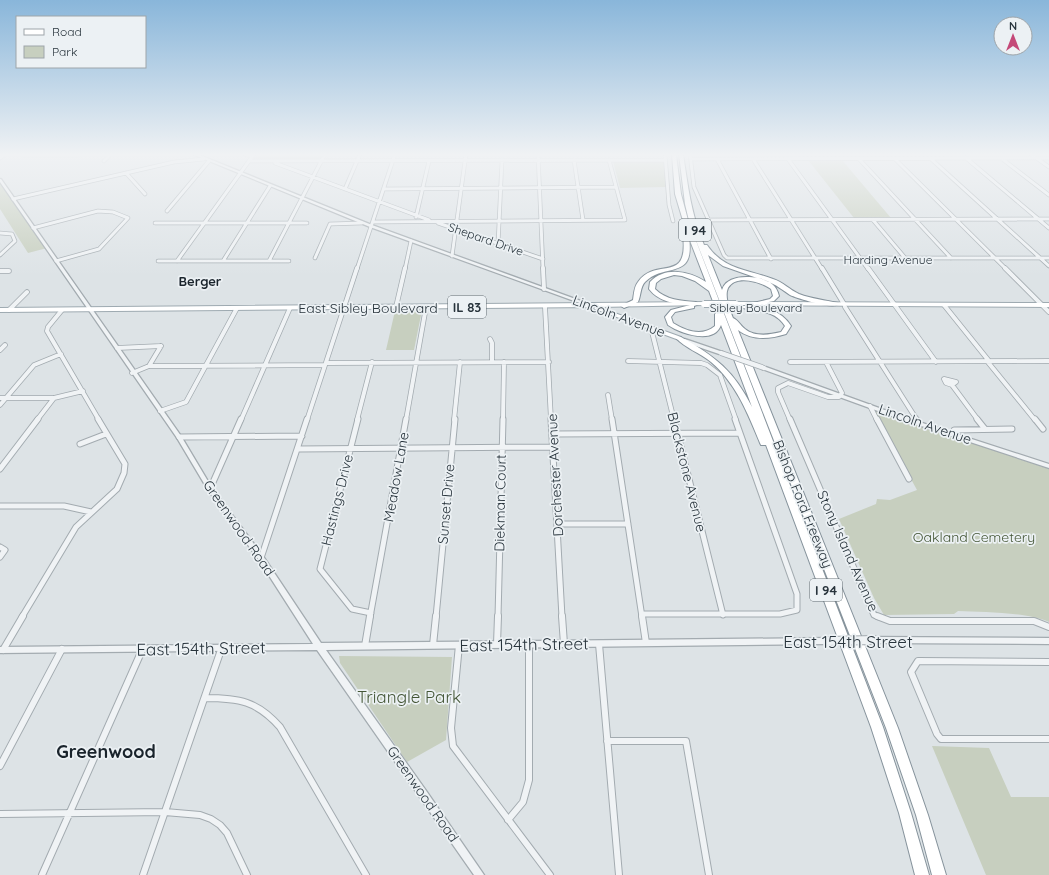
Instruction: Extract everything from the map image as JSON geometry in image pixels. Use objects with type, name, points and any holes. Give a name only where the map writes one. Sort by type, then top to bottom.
[{"type":"highway","name":"Bishop Ford Freeway","points":[[678,195],[685,220],[713,294],[729,316],[892,728],[922,815],[939,875]]},
{"type":"highway","name":"Bishop Ford Freeway","points":[[687,195],[693,225],[721,306],[788,492],[877,727],[905,813],[922,875]]},
{"type":"highway","points":[[623,306],[636,302],[639,284],[647,277],[677,267],[685,261],[688,248],[685,220]]},
{"type":"highway","points":[[693,225],[699,233],[709,253],[721,263],[773,281],[791,292],[806,298],[836,304]]},
{"type":"highway","points":[[695,306],[675,302],[661,297],[652,289],[653,282],[667,275],[687,276],[703,283],[713,294]]},
{"type":"highway","points":[[695,306],[673,311],[668,317],[670,324],[686,333],[707,333],[715,329],[718,326],[725,288],[728,284],[745,278],[765,282],[774,288],[776,292],[776,296],[772,300],[755,304]]},
{"type":"highway","points":[[729,316],[745,332],[760,336],[770,336],[784,333],[788,326],[781,316],[774,312],[739,306]]},
{"type":"highway","points":[[679,338],[718,364],[734,382],[749,406],[768,454],[788,492]]},
{"type":"main road","name":"Sibley Boulevard","points":[[739,306],[755,304],[844,305]]},
{"type":"main road","name":"Sibley Boulevard","points":[[646,306],[1049,305]]},
{"type":"main road","name":"Lincoln Avenue","points":[[593,306],[679,338]]},
{"type":"main road","points":[[615,314],[616,309],[623,306]]},
{"type":"main road","name":"East Sibley Boulevard","points":[[0,310],[646,306]]},
{"type":"street","name":"Greenwood Road","points":[[10,195],[117,348],[132,373],[179,437],[210,489],[261,558],[319,646],[479,875]]},
{"type":"street","points":[[13,199],[31,195]]},
{"type":"street","points":[[167,211],[181,195]]},
{"type":"street","points":[[177,261],[225,195]]},
{"type":"street","points":[[223,261],[264,195]]},
{"type":"street","name":"Lincoln Avenue","points":[[293,195],[362,223],[372,224],[452,256],[593,306]]},
{"type":"street","points":[[269,261],[303,195]]},
{"type":"street","name":"Shepard Drive","points":[[360,195],[456,230],[543,259]]},
{"type":"street","points":[[261,558],[382,195]]},
{"type":"street","points":[[415,222],[422,195]]},
{"type":"street","points":[[452,256],[461,195]]},
{"type":"street","points":[[498,244],[500,195]]},
{"type":"street","points":[[539,195],[544,289]]},
{"type":"street","points":[[579,195],[583,220]]},
{"type":"street","points":[[372,224],[457,221],[625,220],[618,195]]},
{"type":"street","points":[[668,195],[673,221]]},
{"type":"street","points":[[698,195],[709,220],[1049,219]]},
{"type":"street","points":[[736,195],[771,259]]},
{"type":"street","points":[[775,195],[919,423]]},
{"type":"street","points":[[814,195],[936,362]]},
{"type":"street","points":[[892,195],[951,258]]},
{"type":"street","points":[[931,195],[1049,312]]},
{"type":"street","points":[[970,195],[1049,266]]},
{"type":"street","points":[[1010,195],[1049,228]]},
{"type":"street","points":[[33,228],[98,211],[113,212],[128,218],[99,249],[56,261]]},
{"type":"street","name":"Harding Avenue","points":[[709,220],[724,255],[727,258],[1049,258]]},
{"type":"street","points":[[873,220],[906,259]]},
{"type":"street","points":[[155,223],[307,223]]},
{"type":"street","points":[[315,258],[329,225],[332,223],[362,223]]},
{"type":"street","points":[[0,233],[12,234],[15,241],[0,255]]},
{"type":"street","points":[[396,307],[412,241]]},
{"type":"street","points":[[158,261],[289,261]]},
{"type":"street","points":[[0,271],[9,271]]},
{"type":"street","points":[[9,310],[27,292]]},
{"type":"street","points":[[568,306],[573,302],[569,298]]},
{"type":"street","points":[[944,305],[1043,429]]},
{"type":"street","name":"Meadow Lane","points":[[365,646],[426,307]]},
{"type":"street","name":"Dorchester Avenue","points":[[545,307],[564,644]]},
{"type":"street","points":[[160,411],[186,402],[237,308]]},
{"type":"street","points":[[210,489],[290,308]]},
{"type":"street","points":[[1,650],[70,536],[91,512],[111,496],[121,482],[126,470],[125,464],[106,434],[83,391],[47,331],[48,327],[62,310]]},
{"type":"street","name":"Blackstone Avenue","points":[[651,328],[723,615]]},
{"type":"street","name":"Lincoln Avenue","points":[[679,338],[919,423],[1049,466]]},
{"type":"street","points":[[490,339],[492,343],[492,362]]},
{"type":"street","points":[[0,345],[5,344],[0,350]]},
{"type":"street","points":[[117,348],[161,346],[149,366]]},
{"type":"street","points":[[0,405],[34,365],[61,354]]},
{"type":"street","points":[[628,361],[701,363],[712,368],[720,375],[724,383],[739,433],[797,594],[798,603],[797,610],[780,614],[642,614]]},
{"type":"street","points":[[790,362],[1049,361]]},
{"type":"street","points":[[132,373],[149,366],[372,362],[549,362]]},
{"type":"street","name":"Hastings Drive","points":[[371,614],[352,609],[320,569],[372,362]]},
{"type":"street","name":"Sunset Drive","points":[[432,645],[460,362]]},
{"type":"street","name":"Diekman Court","points":[[497,644],[504,362]]},
{"type":"street","points":[[826,362],[842,393],[841,395]]},
{"type":"street","name":"Stony Island Avenue","points":[[841,395],[836,398],[828,398],[788,384],[782,385],[778,388],[778,392],[874,615],[890,620],[1034,621],[1049,627]]},
{"type":"street","points":[[952,385],[985,429]]},
{"type":"street","points":[[0,398],[54,398],[83,391]]},
{"type":"street","points":[[608,395],[646,643]]},
{"type":"street","points":[[0,469],[54,398]]},
{"type":"street","points":[[870,406],[909,479]]},
{"type":"street","points":[[953,434],[954,430],[1012,429]]},
{"type":"street","points":[[553,434],[739,433]]},
{"type":"street","points":[[80,444],[106,434]]},
{"type":"street","points":[[179,437],[302,436]]},
{"type":"street","points":[[298,449],[554,447]]},
{"type":"street","points":[[0,506],[64,506],[91,512]]},
{"type":"street","points":[[558,524],[628,524]]},
{"type":"street","points":[[0,547],[4,550],[0,557]]},
{"type":"street","name":"East 154th Street","points":[[1,650],[876,640],[1049,640]]},
{"type":"street","points":[[508,820],[520,810],[526,799],[529,780],[529,644]]},
{"type":"street","points":[[599,644],[619,875]]},
{"type":"street","points":[[459,645],[451,728],[453,746],[550,875]]},
{"type":"street","points":[[143,875],[206,698],[222,647]]},
{"type":"street","points":[[42,875],[143,648]]},
{"type":"street","points":[[0,766],[62,649]]},
{"type":"street","points":[[1049,662],[918,661],[911,672],[937,734],[941,739],[1049,739]]},
{"type":"street","points":[[206,698],[231,698],[247,701],[270,715],[280,727],[366,875]]},
{"type":"street","points":[[607,741],[686,741],[709,875]]},
{"type":"street","points":[[0,814],[190,812],[206,816],[221,824],[227,831],[246,875]]},
{"type":"green space","points":[[0,195],[10,195],[47,248],[28,253],[0,209]]},
{"type":"green space","points":[[836,195],[871,195],[891,218],[854,218]]},
{"type":"green space","points":[[422,310],[414,350],[386,350],[395,311]]},
{"type":"green space","name":"Oakland Cemetery","points":[[876,411],[1049,469],[1049,622],[1017,614],[958,611],[954,614],[884,615],[874,598],[839,519],[876,504],[877,499],[890,500],[917,490],[876,415]]},
{"type":"green space","name":"Triangle Park","points":[[339,656],[452,657],[446,740],[407,762],[340,663]]},
{"type":"green space","points":[[932,746],[989,748],[1011,797],[1049,797],[1049,875],[986,875]]},
{"type":"district","name":"Berger","points":[[200,281]]},
{"type":"district","name":"Greenwood","points":[[106,751]]}]
